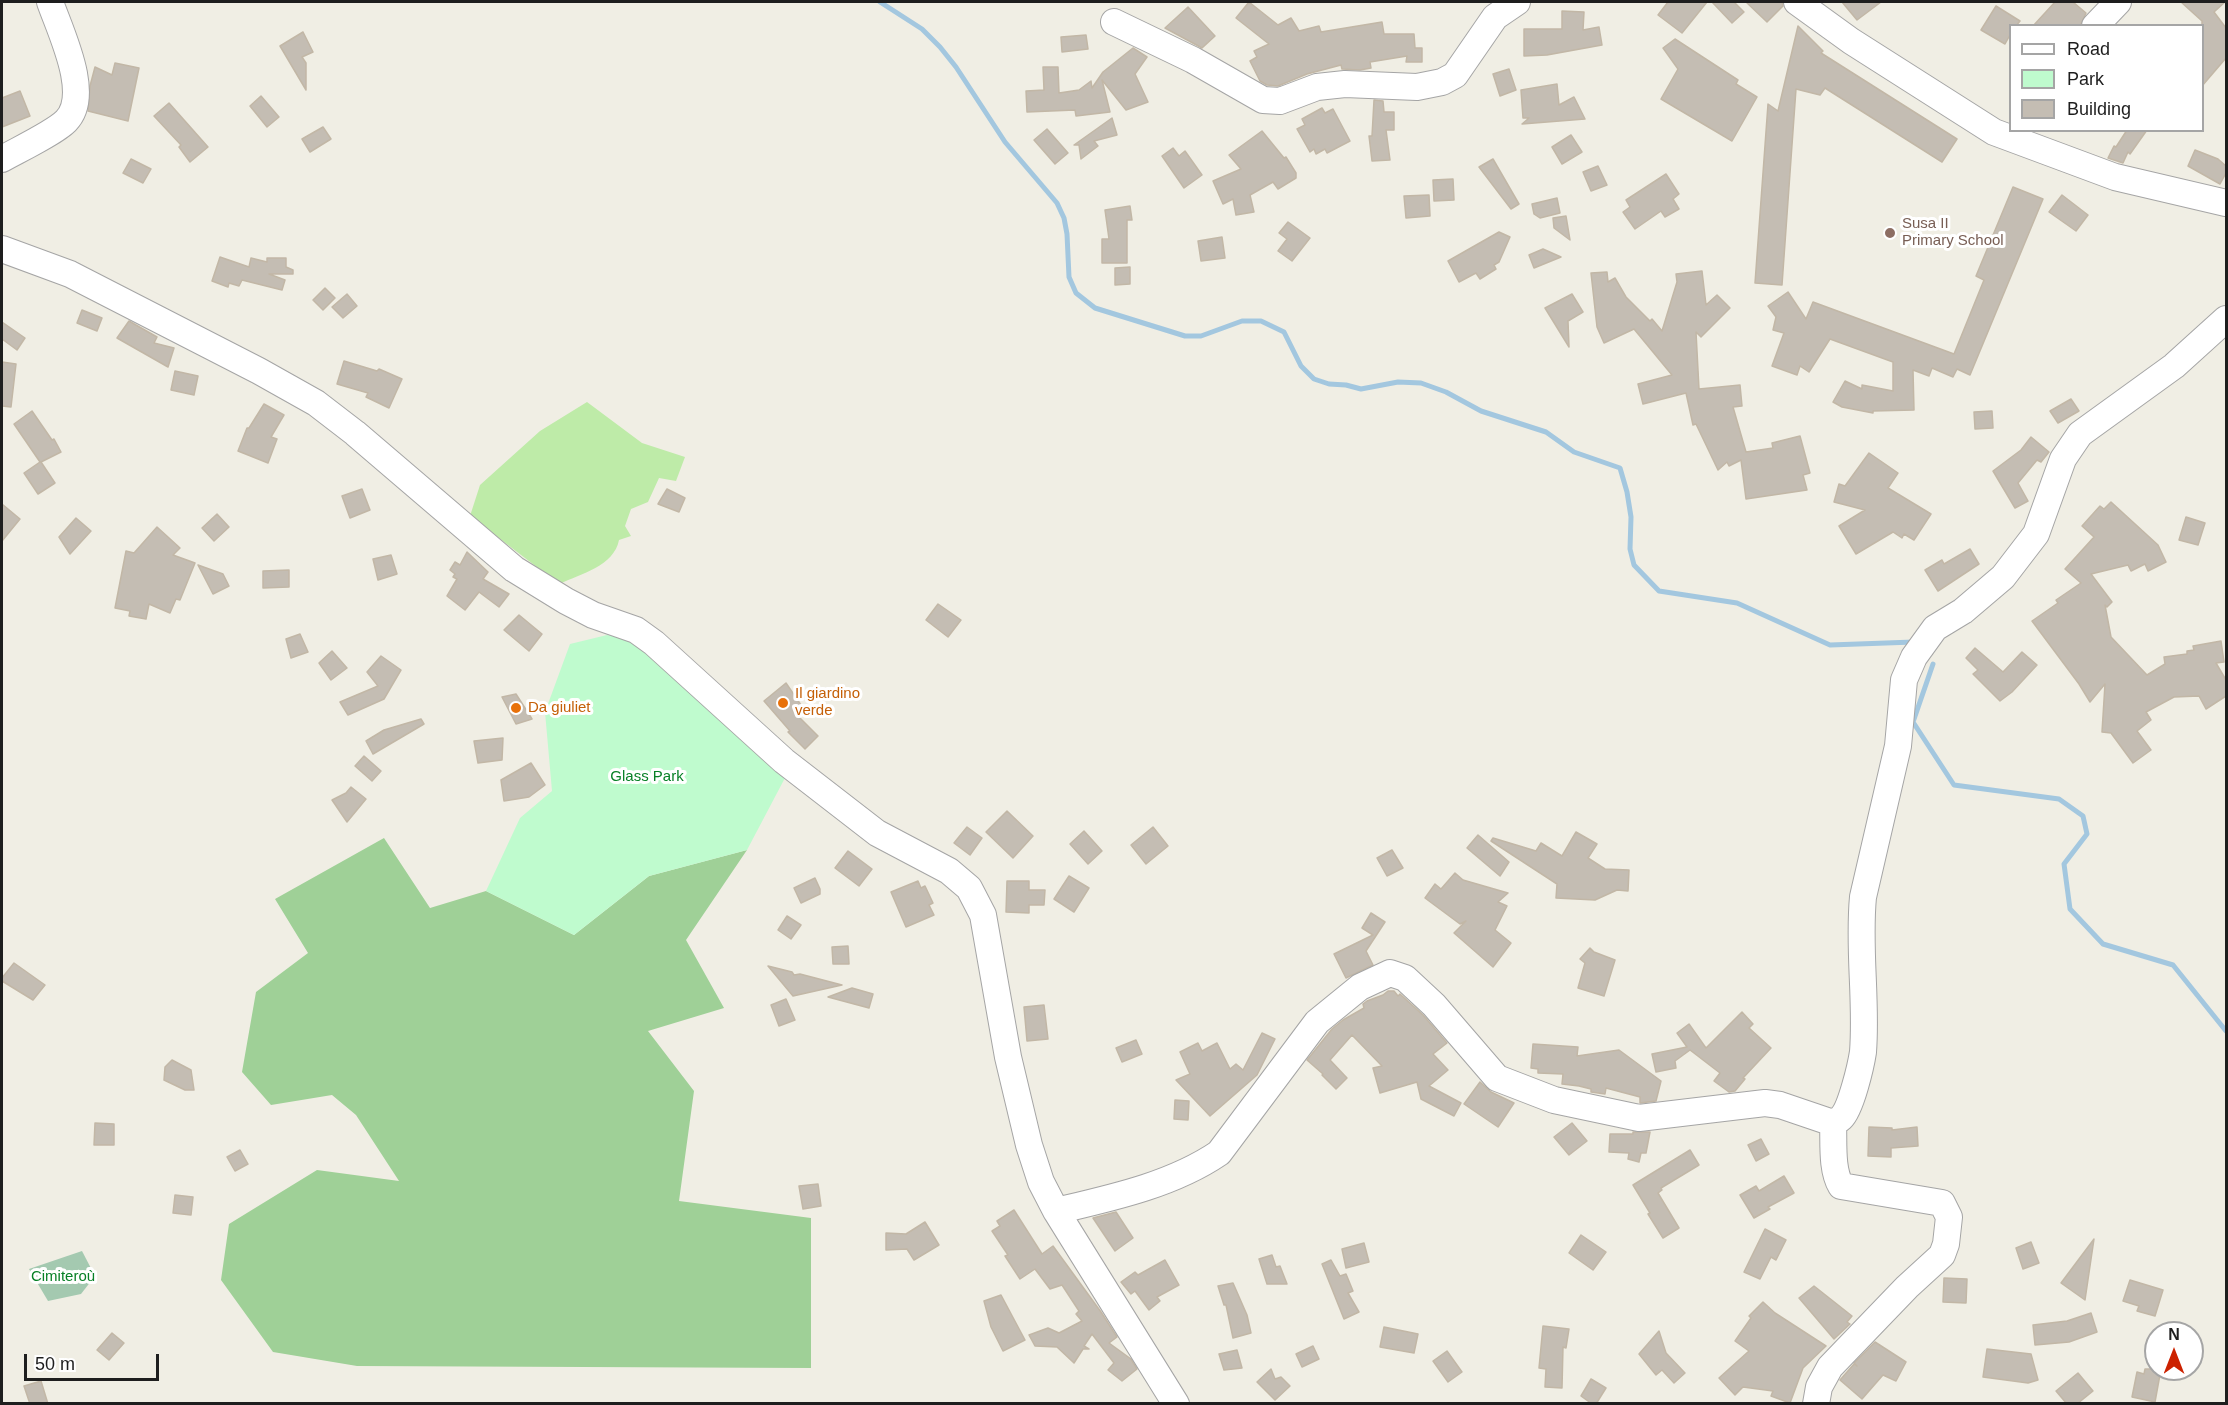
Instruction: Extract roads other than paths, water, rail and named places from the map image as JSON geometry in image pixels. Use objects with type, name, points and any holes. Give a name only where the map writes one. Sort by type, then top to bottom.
[{"type":"street","points":[[2,159],[64,123],[74,108],[75,81],[50,2]]},
{"type":"street","points":[[1114,22],[1193,60],[1263,100],[1280,101],[1317,87],[1345,84],[1417,87],[1442,82],[1455,75],[1495,17],[1517,2]]},
{"type":"street","points":[[1797,2],[1851,41],[2002,123]]},
{"type":"street","points":[[2097,24],[2118,2]]},
{"type":"street","points":[[2021,132],[2115,177],[2226,203]]},
{"type":"street","points":[[2,249],[70,274],[259,371],[316,403],[355,433],[514,569],[593,615],[636,630],[654,643],[784,761],[849,812],[877,833],[949,871],[969,888],[983,915],[1008,1057],[1029,1145],[1041,1182],[1056,1211],[1176,1404]]},
{"type":"street","points":[[1833,1123],[1842,1117],[1846,1110],[1861,1062],[1863,1028],[1860,921],[1863,897],[1898,746],[1904,680],[1910,664],[1935,628],[1963,611],[2003,577],[2036,534],[2063,459],[2080,434],[2174,366],[2226,319]]},
{"type":"street","points":[[1056,1211],[1172,1178],[1200,1166],[1218,1153],[1317,1022],[1360,987],[1390,973],[1405,978],[1434,1005],[1497,1078],[1554,1100],[1639,1118],[1765,1102],[1833,1123]]},
{"type":"street","points":[[1816,1404],[1819,1387],[1830,1367],[1907,1287],[1942,1255],[1946,1244],[1949,1217],[1942,1203],[1841,1186],[1836,1175],[1833,1123]]},
{"type":"waterway","points":[[880,2],[922,29],[940,47],[956,67],[1005,142],[1057,203],[1064,218],[1067,234],[1069,277],[1076,293],[1095,308],[1185,336],[1201,336],[1242,321],[1261,321],[1284,332],[1301,366],[1314,379],[1361,389],[1398,382],[1421,383],[1446,392],[1481,411],[1546,432],[1574,452],[1620,468],[1631,517],[1630,549],[1634,565],[1659,591],[1737,603],[1830,645],[1914,642]]},
{"type":"waterway","points":[[1933,664],[1913,722],[1954,785],[2059,799],[2083,816],[2087,834],[2064,864],[2070,909],[2103,944],[2173,965],[2226,1031]]},
{"type":"place","name":"Susa II Primary School","points":[[1890,233]]},
{"type":"place","name":"Il giardino verde","points":[[783,703]]},
{"type":"place","name":"Da giuliet","points":[[516,708]]},
{"type":"park label","name":"Glass Park","points":[[647,777]]},
{"type":"park label","name":"Cimiteroù","points":[[63,1277]]}]
